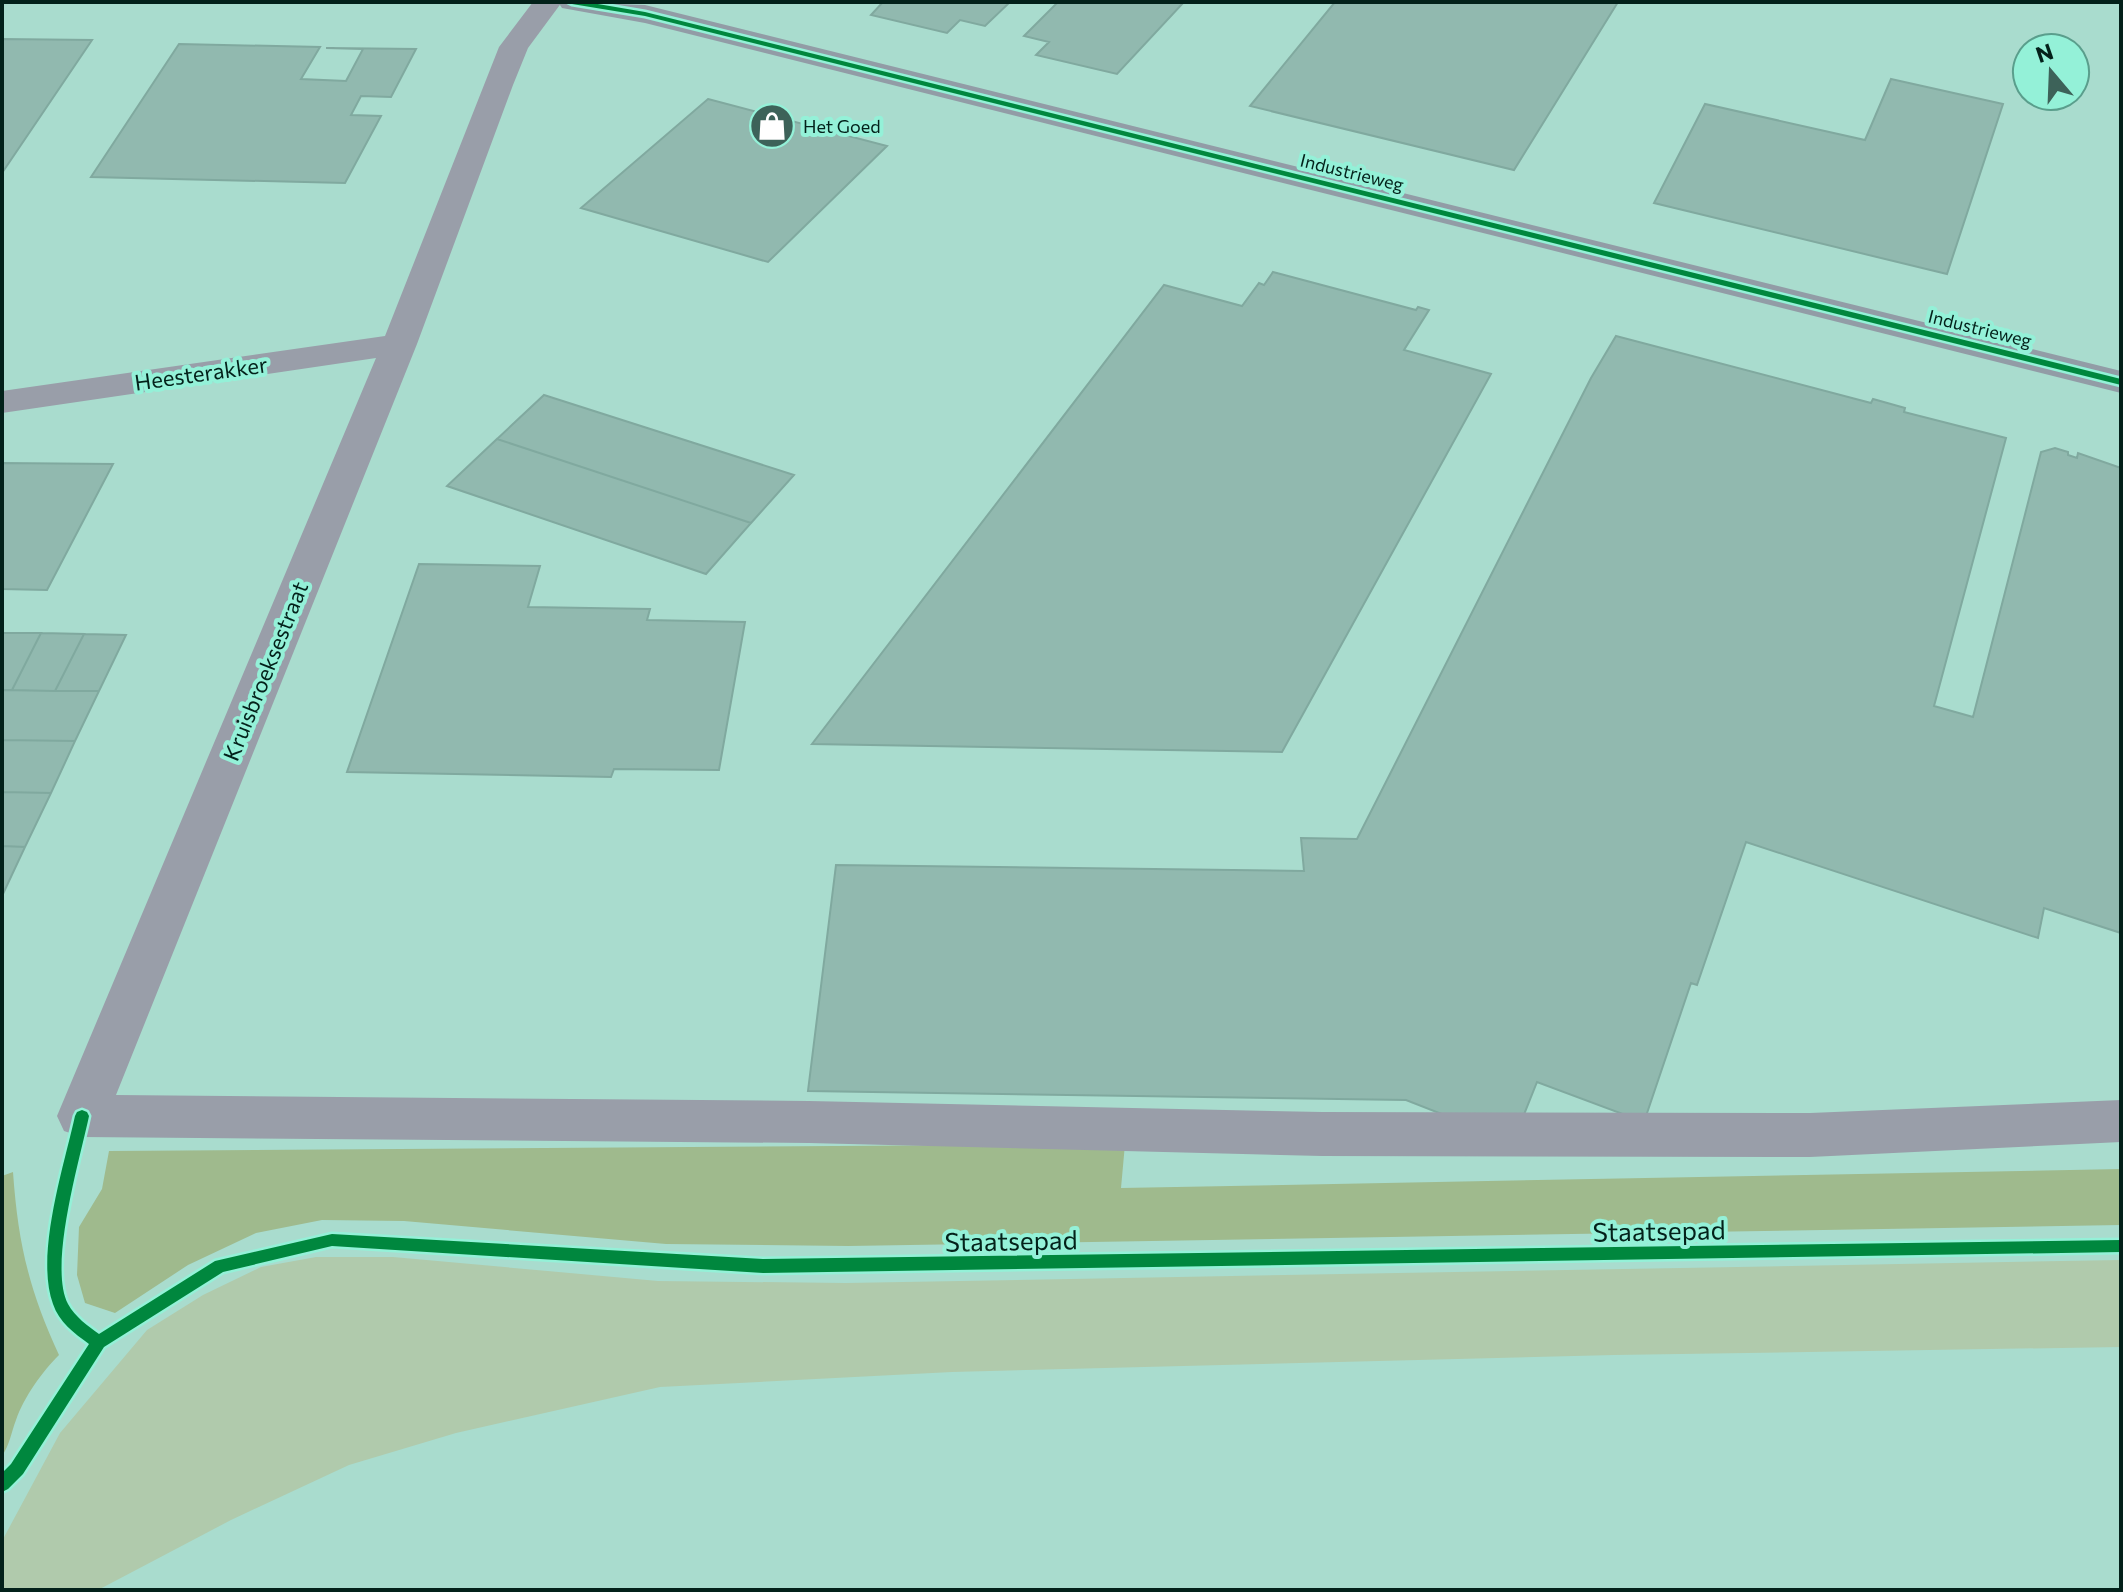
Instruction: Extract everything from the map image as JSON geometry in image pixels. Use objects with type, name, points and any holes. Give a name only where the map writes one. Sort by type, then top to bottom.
[{"type":"main road","name":"Industrieweg","points":[[572,2],[645,14],[2121,382]]},
{"type":"street","name":"Kruisbroeksestraat","points":[[548,2],[514,47],[498,85],[399,344],[82,1116],[824,1122],[1322,1134],[1795,1135],[2121,1121]]},
{"type":"street","name":"Heesterakker","points":[[2,402],[399,344]]},
{"type":"green space","points":[[1125,1144],[1121,1188],[2121,1169],[2121,1225],[848,1246],[666,1244],[404,1221],[322,1220],[256,1233],[188,1265],[115,1313],[85,1303],[77,1275],[79,1227],[102,1189],[109,1151]]},
{"type":"green space","points":[[13,1172],[27,1266],[59,1355],[24,1403],[2,1456],[2,1176]]},
{"type":"green space","points":[[316,1257],[393,1257],[658,1281],[846,1283],[2121,1260],[2121,1347],[1614,1355],[952,1372],[660,1387],[456,1433],[349,1465],[231,1520],[98,1590],[2,1590],[2,1541],[60,1433],[147,1330],[203,1295],[261,1267]]},
{"type":"building","points":[[883,2],[1010,2],[985,26],[960,20],[947,33],[871,15]]},
{"type":"building","points":[[1058,2],[1184,2],[1117,74],[1036,55],[1049,42],[1024,36]]},
{"type":"building","points":[[1335,2],[1618,2],[1514,170],[1250,106]]},
{"type":"building","points":[[2,39],[92,40],[2,173]]},
{"type":"building","points":[[179,44],[320,47],[301,79],[346,81],[363,49],[326,48],[416,49],[391,97],[361,96],[351,115],[381,116],[345,183],[91,177]]},
{"type":"building","points":[[1891,79],[2003,104],[1947,274],[1654,203],[1705,104],[1865,140]]},
{"type":"building","points":[[708,99],[887,146],[768,262],[581,208]]},
{"type":"building","points":[[1273,272],[1416,310],[1418,307],[1429,310],[1404,350],[1491,374],[1282,752],[812,744],[1164,285],[1242,306],[1259,283],[1264,285]]},
{"type":"building","points":[[1616,336],[1871,403],[1873,399],[1905,408],[1904,412],[2006,438],[1934,706],[1973,717],[2041,452],[2055,448],[2077,458],[2078,453],[2121,468],[2121,933],[2044,908],[2038,938],[1746,842],[1697,985],[1691,983],[1644,1122],[1537,1082],[1513,1142],[1406,1100],[808,1091],[836,865],[1304,871],[1301,838],[1357,839],[1591,378]]},
{"type":"building","points":[[544,395],[794,475],[751,523],[497,439]]},
{"type":"building","points":[[497,439],[751,523],[706,574],[447,486]]},
{"type":"building","points":[[2,463],[113,464],[47,590],[2,589]]},
{"type":"building","points":[[419,564],[540,566],[528,607],[650,609],[647,620],[745,622],[719,770],[614,769],[611,777],[347,772]]},
{"type":"building","points":[[2,633],[41,633],[12,690],[2,690]]},
{"type":"building","points":[[41,633],[84,634],[55,691],[12,690]]},
{"type":"building","points":[[84,634],[126,635],[99,691],[55,691]]},
{"type":"building","points":[[2,690],[99,691],[75,741],[2,740]]},
{"type":"building","points":[[2,740],[75,741],[51,793],[2,792]]},
{"type":"building","points":[[2,792],[51,793],[25,847],[2,846]]},
{"type":"building","points":[[2,846],[25,847],[2,896]]},
{"type":"cycle path","points":[[572,2],[645,14],[2121,382]]},
{"type":"cycle path","points":[[82,1116],[57,1239],[55,1287],[68,1316],[99,1342]]},
{"type":"cycle path","name":"Staatsepad","points":[[2,1484],[17,1469],[99,1342],[220,1266],[332,1240],[763,1266],[2121,1246]]},
{"type":"place","name":"Het Goed","points":[[772,126]]}]
